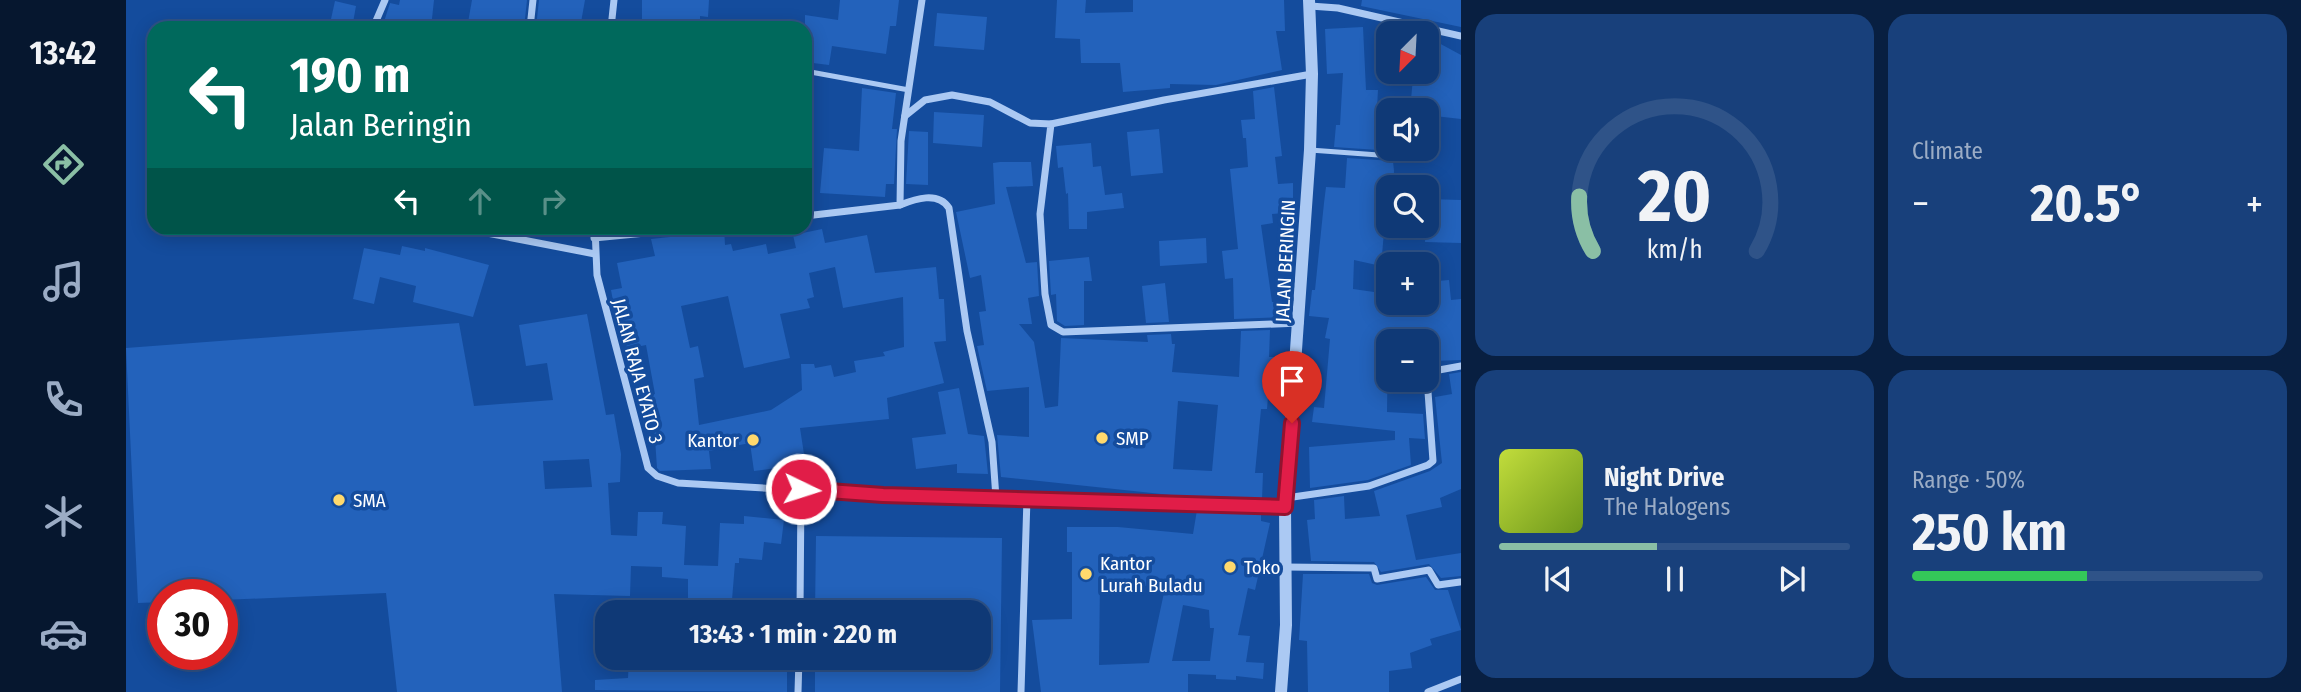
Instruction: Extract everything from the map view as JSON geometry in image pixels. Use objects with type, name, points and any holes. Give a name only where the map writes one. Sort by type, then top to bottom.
[{"type":"street","points":[[376,21],[385,0]]},
{"type":"street","points":[[531,21],[533,0]]},
{"type":"street","points":[[612,21],[614,0]]},
{"type":"street","points":[[900,205],[901,141],[922,0]]},
{"type":"street","points":[[1310,3],[1461,36]]},
{"type":"street","name":"JALAN BERINGIN","points":[[1281,692],[1286,503],[1310,150],[1310,3]]},
{"type":"street","points":[[905,116],[925,100],[952,95],[990,102],[1030,123],[1051,124],[1164,100],[1312,74]]},
{"type":"street","points":[[1051,124],[1040,215],[1045,294],[1051,325],[1055,330],[1063,332],[1300,323]]},
{"type":"street","points":[[812,215],[900,205],[919,197],[942,200],[949,208],[967,331],[992,442],[996,498]]},
{"type":"street","points":[[497,235],[595,254]]},
{"type":"street","name":"JALAN RAJA EYATO 3","points":[[594,235],[600,288],[648,468],[657,476],[678,482],[883,495],[1286,503],[1368,486],[1428,465],[1433,461],[1427,378],[1439,370],[1461,366]]},
{"type":"street","points":[[594,238],[622,235]]},
{"type":"street","points":[[800,600],[801,489]]},
{"type":"street","points":[[1021,692],[1027,498]]},
{"type":"street","points":[[1286,567],[1374,568],[1377,579],[1429,570],[1438,585],[1460,582]]},
{"type":"street","points":[[798,692],[799,670]]},
{"type":"street","points":[[1428,692],[1461,679]]},
{"type":"lane","points":[[812,72],[909,90]]},
{"type":"lane","points":[[1310,150],[1376,156]]},
{"type":"building","points":[[400,0],[434,0],[432,21],[384,21],[390,3],[399,5]]},
{"type":"building","points":[[472,0],[527,0],[525,21],[468,21]]},
{"type":"building","points":[[539,0],[585,0],[581,21],[537,21]]},
{"type":"building","points":[[642,0],[709,0],[708,17],[700,16],[700,21],[642,21]]},
{"type":"building","points":[[840,0],[899,0],[896,26],[890,26],[886,54],[832,46],[829,65],[812,63],[812,21],[805,21],[805,15],[838,20]]},
{"type":"building","points":[[1057,0],[1086,0],[1085,13],[1133,12],[1133,0],[1284,0],[1285,31],[1276,31],[1282,70],[1216,85],[1170,84],[1170,88],[1123,92],[1120,63],[1081,63],[1080,39],[1055,38]]},
{"type":"building","points":[[1362,0],[1461,0],[1461,27],[1439,21],[1361,6]]},
{"type":"building","points":[[335,1],[356,6],[353,21],[331,21]]},
{"type":"building","points":[[937,13],[987,17],[984,50],[934,46]]},
{"type":"building","points":[[1363,27],[1366,90],[1378,90],[1376,150],[1334,147],[1336,125],[1340,125],[1343,73],[1327,74],[1325,29]]},
{"type":"building","points":[[1439,43],[1461,55],[1461,119],[1439,116],[1439,98],[1411,98],[1412,84],[1439,84]]},
{"type":"building","points":[[1274,87],[1282,156],[1275,157],[1278,184],[1293,183],[1293,199],[1284,199],[1285,213],[1272,214],[1273,223],[1261,225],[1272,302],[1284,302],[1284,317],[1234,319],[1233,278],[1225,279],[1222,251],[1238,249],[1230,169],[1248,167],[1246,138],[1243,138],[1241,120],[1255,119],[1253,91]]},
{"type":"building","points":[[862,88],[896,93],[892,129],[897,129],[894,184],[886,184],[885,197],[820,193],[824,148],[859,151]]},
{"type":"building","points":[[934,112],[984,115],[982,147],[933,143]]},
{"type":"building","points":[[1159,129],[1163,173],[1131,176],[1127,132]]},
{"type":"building","points":[[909,131],[928,132],[928,185],[906,184]]},
{"type":"building","points":[[1091,143],[1093,167],[1101,166],[1105,195],[1122,193],[1124,208],[1087,212],[1087,229],[1069,229],[1068,193],[1066,194],[1063,167],[1058,168],[1056,146]]},
{"type":"building","points":[[1347,158],[1393,161],[1394,175],[1376,175],[1376,238],[1383,238],[1382,252],[1376,252],[1376,265],[1354,260],[1353,289],[1376,292],[1376,315],[1439,315],[1439,281],[1449,280],[1451,300],[1461,299],[1461,360],[1439,361],[1439,329],[1376,329],[1376,392],[1387,392],[1387,412],[1423,414],[1425,439],[1409,438],[1411,465],[1368,480],[1310,488],[1309,447],[1395,440],[1395,431],[1312,422],[1314,407],[1324,408],[1330,339],[1325,338],[1329,318],[1309,316],[1312,290],[1315,290],[1326,187],[1345,188]]},
{"type":"building","points":[[1031,162],[1033,186],[1006,187],[1026,263],[1037,262],[1039,296],[1028,298],[1032,324],[1019,324],[1034,342],[1045,408],[1058,406],[1061,338],[1148,342],[1147,335],[1171,334],[1172,344],[1175,344],[1172,372],[1239,377],[1241,331],[1270,330],[1269,357],[1279,357],[1279,371],[1270,371],[1267,409],[1261,409],[1255,473],[1263,473],[1262,500],[1199,498],[1001,477],[997,435],[1029,437],[1029,387],[987,391],[977,346],[984,345],[979,312],[986,311],[981,275],[970,278],[956,212],[995,204],[993,163]],"holes":[[[1178,401],[1218,405],[1212,471],[1173,469]]]},
{"type":"building","points":[[1439,199],[1461,200],[1461,243],[1425,242],[1425,238],[1439,238]]},
{"type":"building","points":[[822,229],[825,243],[867,235],[875,273],[936,267],[939,299],[944,299],[946,341],[934,342],[944,383],[887,398],[889,419],[800,428],[806,467],[792,469],[791,466],[754,471],[750,443],[709,451],[711,469],[660,471],[657,468],[652,395],[655,394],[646,345],[627,349],[621,317],[616,317],[611,290],[622,288],[617,263],[655,256],[651,239],[724,235],[725,245],[731,244],[733,251],[766,244],[768,254],[796,248],[793,235],[812,235],[812,231]],"holes":[[[835,267],[843,308],[903,297],[904,347],[883,352],[885,356],[854,361],[856,372],[834,377],[831,365],[815,368],[814,364],[801,364],[802,390],[771,410],[699,425],[694,379],[704,377],[698,346],[690,348],[681,306],[728,296],[744,368],[790,358],[780,314],[810,308],[807,299],[814,297],[809,273]]]},
{"type":"building","points":[[1206,238],[1207,263],[1160,266],[1159,241]]},
{"type":"building","points":[[402,246],[425,251],[425,248],[489,265],[473,317],[413,302],[416,286],[380,277],[374,304],[353,299],[364,248],[400,255]]},
{"type":"building","points":[[1089,257],[1092,281],[1084,281],[1084,325],[1065,326],[1057,321],[1056,294],[1051,295],[1049,261]]},
{"type":"building","points":[[1165,283],[1169,322],[1146,323],[1142,286]]},
{"type":"building","name":"SMA","points":[[587,314],[606,415],[614,414],[621,454],[620,482],[608,483],[611,535],[637,536],[638,512],[663,512],[662,524],[686,526],[684,565],[718,566],[720,523],[744,524],[744,516],[784,520],[781,544],[764,542],[762,560],[739,558],[739,563],[735,563],[732,600],[688,600],[688,579],[662,577],[662,567],[631,566],[630,596],[554,594],[562,692],[397,692],[386,593],[238,599],[238,579],[147,579],[147,603],[138,603],[126,348],[459,323],[474,406],[553,400],[547,363],[526,366],[519,325]],"holes":[[[589,459],[592,487],[545,489],[543,461]]]},
{"type":"building","points":[[1461,372],[1461,489],[1440,498],[1442,507],[1406,515],[1416,560],[1461,553],[1461,576],[1441,578],[1429,564],[1381,572],[1374,562],[1311,561],[1307,520],[1315,519],[1314,500],[1344,496],[1345,519],[1380,516],[1374,491],[1430,471],[1442,463],[1435,397],[1452,394],[1449,374]]},
{"type":"building","points":[[959,388],[968,434],[984,436],[988,474],[957,473],[957,464],[916,469],[912,438],[946,434],[938,392]]},
{"type":"building","points":[[1197,510],[1261,512],[1261,521],[1270,523],[1255,590],[1248,588],[1238,635],[1250,636],[1246,662],[1264,663],[1263,679],[1236,676],[1236,680],[1216,679],[1216,675],[1188,674],[1188,692],[1041,692],[1032,620],[1072,619],[1072,552],[1067,552],[1067,527],[1118,527],[1193,534]],"holes":[[[1100,581],[1165,588],[1149,663],[1099,665]],[[1183,605],[1209,610],[1210,628],[1214,628],[1210,661],[1172,661]]]},
{"type":"building","points":[[816,536],[1002,538],[1000,692],[815,692],[815,670],[991,670],[991,600],[815,600]]},
{"type":"building","points":[[1303,574],[1369,574],[1372,583],[1377,585],[1426,577],[1435,590],[1448,590],[1461,630],[1430,639],[1432,645],[1410,653],[1412,668],[1389,671],[1389,692],[1308,692],[1307,641],[1299,640]]},
{"type":"building","points":[[628,670],[787,670],[787,692],[595,690],[595,680],[628,678]]},
{"type":"place","name":"SMP","points":[[1102,438]]},
{"type":"place","name":"Kantor","points":[[753,440]]},
{"type":"place","name":"SMA","points":[[339,500]]},
{"type":"place","name":"Toko","points":[[1230,567]]},
{"type":"place","name":"Kantor Lurah Buladu","points":[[1086,574]]},
{"type":"route","points":[[801,489],[883,495],[1285,507],[1292,423]]}]
